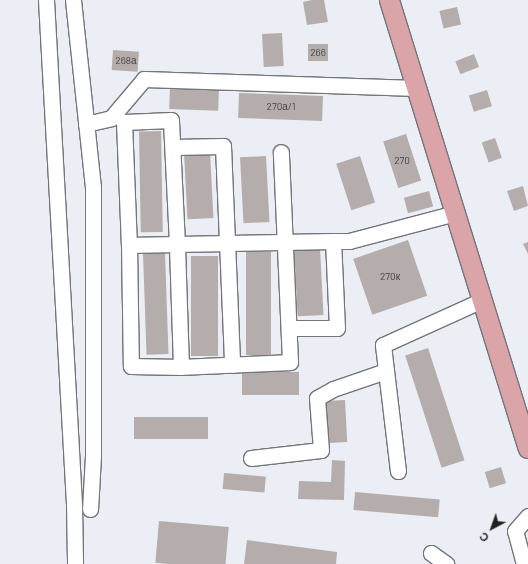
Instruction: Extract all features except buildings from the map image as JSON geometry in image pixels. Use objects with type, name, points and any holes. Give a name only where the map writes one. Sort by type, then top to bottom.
[{"type":"main road","points":[[389,0],[528,448]]},
{"type":"lane","points":[[46,0],[74,496],[75,564]]},
{"type":"lane","points":[[73,0],[93,187],[93,456],[90,509]]},
{"type":"lane","points":[[86,124],[111,118],[144,79],[416,88]]},
{"type":"lane","points":[[181,367],[172,120],[124,122],[129,245],[131,366],[181,367],[290,362],[281,152]]},
{"type":"lane","points":[[173,147],[223,146],[229,243],[232,365]]},
{"type":"lane","points":[[129,245],[349,241],[455,213]]},
{"type":"lane","points":[[289,328],[337,328],[333,241]]},
{"type":"lane","points":[[398,471],[382,345],[482,300]]},
{"type":"lane","points":[[251,458],[321,450],[317,398],[333,389],[386,371]]},
{"type":"lane","points":[[524,564],[515,531],[528,516]]},
{"type":"lane","points":[[431,553],[446,564]]}]
